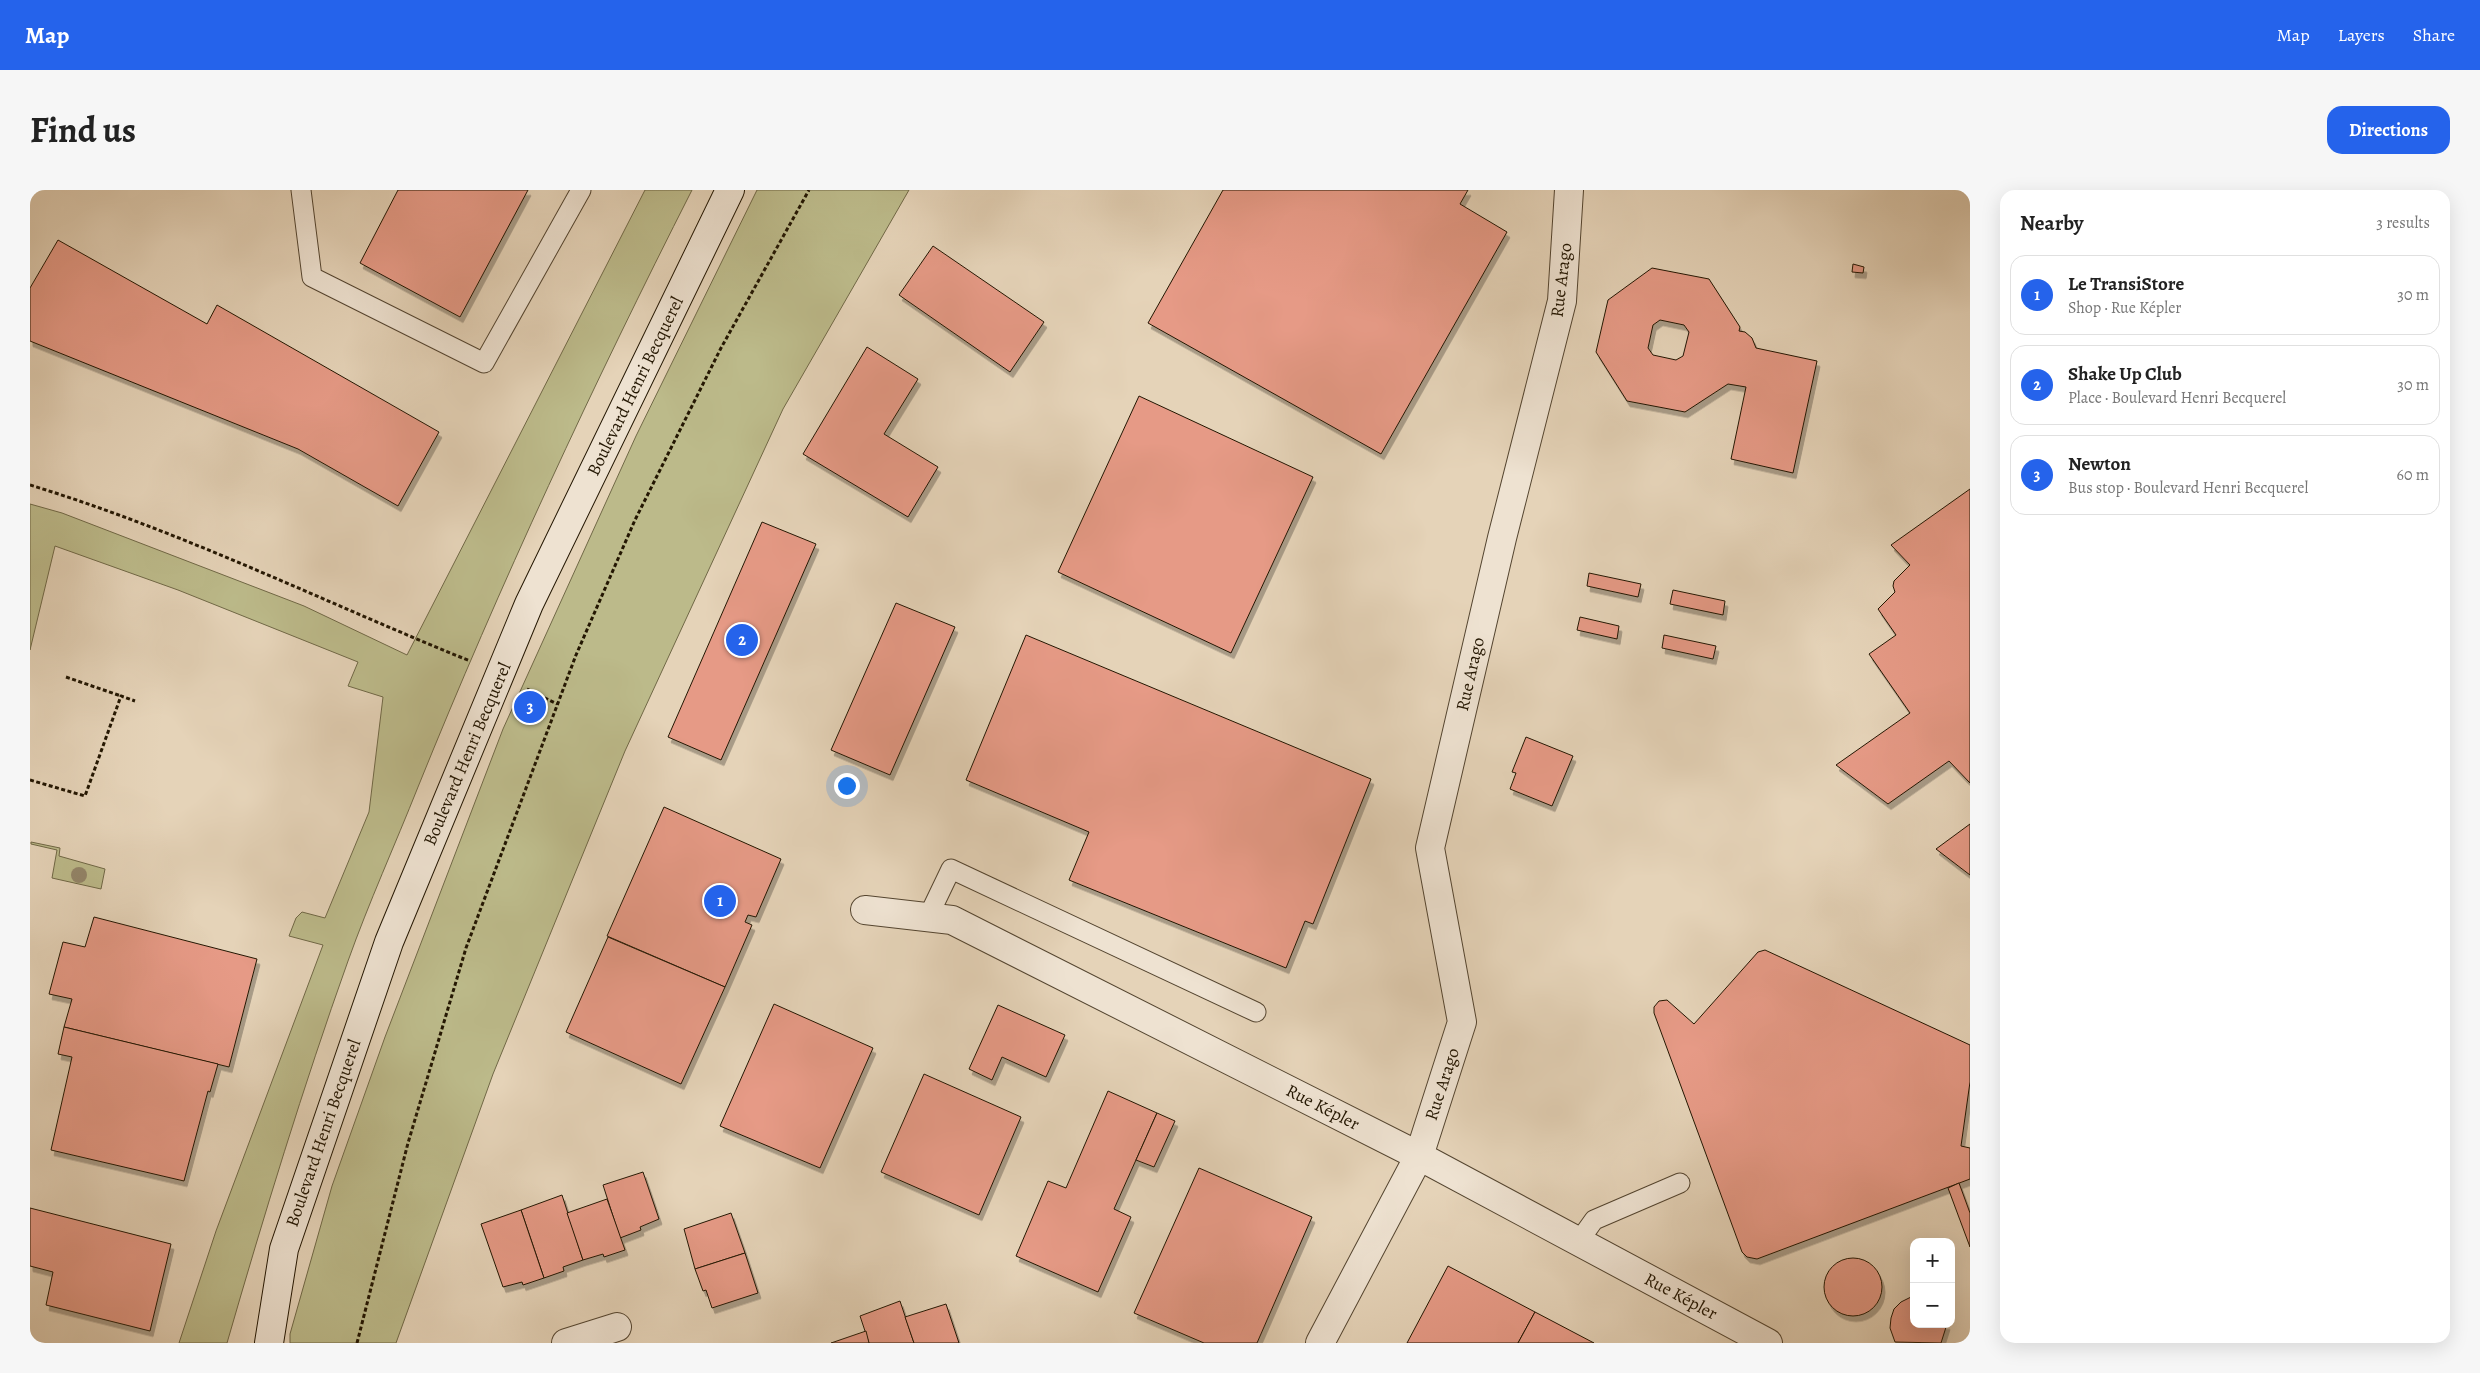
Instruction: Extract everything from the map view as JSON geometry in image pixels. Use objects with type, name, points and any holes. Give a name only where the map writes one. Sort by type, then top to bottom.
[{"type":"street","name":"Boulevard Henri Becquerel","points":[[269,1343],[284,1248],[386,951],[529,604],[730,190]]},
{"type":"street","name":"Rue Arago","points":[[1320,1343],[1419,1156],[1462,1022],[1430,848],[1502,538],[1562,301],[1569,190]]},
{"type":"street","name":"Rue Képler","points":[[865,910],[952,920],[1419,1156],[1768,1343]]},
{"type":"street","points":[[566,1343],[617,1327]]},
{"type":"lane","points":[[301,190],[312,277],[484,363],[582,190]]},
{"type":"lane","points":[[928,917],[952,869],[1256,1012]]},
{"type":"lane","points":[[1579,1241],[1594,1220],[1680,1183]]},
{"type":"path","points":[[357,1343],[408,1143],[466,948],[557,704],[635,520],[721,348],[809,190]]},
{"type":"path","points":[[30,485],[80,500],[205,549],[499,675],[557,704]]},
{"type":"path","points":[[66,677],[135,701]]},
{"type":"path","points":[[30,780],[85,796],[122,696]]},
{"type":"shaded area","points":[[645,190],[692,190],[583,411],[515,560],[449,711],[373,895],[331,1008],[300,1103],[227,1343],[179,1343],[216,1231],[323,945],[289,936],[296,918],[302,912],[325,918],[369,812],[383,697],[348,686],[358,662],[178,590],[55,546],[30,650],[30,504],[62,513],[304,606],[407,655]]},
{"type":"shaded area","points":[[757,190],[909,190],[783,409],[625,751],[493,1074],[396,1343],[290,1343],[290,1334],[332,1186],[385,1037],[503,729],[636,436]]},
{"type":"shaded area","points":[[31,842],[60,848],[59,856],[105,869],[101,889],[52,878],[57,850],[31,844]]},
{"type":"building","points":[[398,190],[528,190],[460,317],[360,263]]},
{"type":"building","points":[[1223,190],[1468,190],[1460,204],[1507,232],[1381,454],[1148,323]]},
{"type":"building","points":[[58,240],[207,324],[217,305],[439,432],[398,506],[298,449],[30,341],[30,288]]},
{"type":"building","points":[[933,246],[1044,322],[1010,372],[899,295]]},
{"type":"building","points":[[1853,264],[1864,267],[1863,273],[1852,272]]},
{"type":"building","points":[[1652,268],[1709,279],[1740,327],[1739,331],[1745,332],[1752,338],[1756,348],[1817,361],[1793,473],[1731,459],[1746,387],[1728,384],[1685,412],[1627,401],[1596,352],[1608,300]],"holes":[[[1660,320],[1684,325],[1689,332],[1683,356],[1676,360],[1653,355],[1648,348],[1653,325]]]},
{"type":"building","points":[[867,347],[918,379],[884,434],[938,467],[908,517],[803,454]]},
{"type":"building","points":[[1139,396],[1313,477],[1231,653],[1058,572]]},
{"type":"building","points":[[1970,489],[1970,783],[1949,761],[1888,804],[1836,765],[1910,713],[1869,654],[1896,635],[1878,609],[1895,592],[1894,581],[1910,565],[1891,545]]},
{"type":"building","points":[[762,522],[816,544],[721,760],[668,737]]},
{"type":"building","points":[[1589,573],[1641,584],[1638,597],[1587,586]]},
{"type":"building","points":[[1673,590],[1725,601],[1723,615],[1670,604]]},
{"type":"building","points":[[896,603],[955,627],[890,775],[831,750]]},
{"type":"building","points":[[1580,617],[1619,626],[1617,639],[1577,630]]},
{"type":"building","points":[[1026,635],[1371,779],[1313,924],[1305,921],[1286,968],[1069,880],[1089,832],[966,780]]},
{"type":"building","points":[[1664,635],[1716,646],[1713,659],[1662,648]]},
{"type":"building","points":[[1526,737],[1573,756],[1552,806],[1510,789],[1516,773],[1512,772]]},
{"type":"building","points":[[664,807],[781,859],[756,917],[748,915],[745,922],[752,925],[725,987],[607,936]]},
{"type":"building","points":[[1970,824],[1970,875],[1936,849]]},
{"type":"building","points":[[94,917],[257,959],[229,1067],[64,1027],[72,999],[49,994],[63,942],[85,947]]},
{"type":"building","points":[[608,937],[725,987],[681,1084],[566,1032]]},
{"type":"building","points":[[1765,950],[1970,1045],[1970,1082],[1961,1146],[1970,1148],[1970,1179],[1757,1259],[1747,1257],[1742,1252],[1654,1013],[1654,1007],[1659,1001],[1667,1000],[1694,1024],[1758,952]]},
{"type":"building","points":[[774,1004],[873,1048],[820,1168],[720,1126]]},
{"type":"building","points":[[998,1005],[1065,1035],[1046,1077],[1002,1057],[992,1080],[969,1069]]},
{"type":"building","points":[[64,1027],[218,1064],[210,1092],[208,1091],[184,1181],[51,1150],[72,1057],[58,1054]]},
{"type":"building","points":[[924,1074],[1021,1117],[979,1215],[881,1172]]},
{"type":"building","points":[[1108,1091],[1157,1113],[1114,1209],[1131,1217],[1098,1292],[1016,1256],[1048,1181],[1066,1188]]},
{"type":"building","points":[[1157,1113],[1175,1121],[1154,1167],[1136,1160]]},
{"type":"building","points":[[1199,1168],[1312,1217],[1257,1343],[1204,1343],[1134,1313]]},
{"type":"building","points":[[643,1172],[659,1219],[640,1227],[641,1230],[620,1238],[603,1185]]},
{"type":"building","points":[[1959,1183],[1970,1213],[1970,1247],[1948,1188]]},
{"type":"building","points":[[562,1195],[583,1260],[563,1267],[564,1271],[544,1278],[521,1210]]},
{"type":"building","points":[[607,1199],[625,1250],[604,1257],[603,1254],[583,1260],[567,1213]]},
{"type":"building","points":[[30,1208],[171,1244],[150,1331],[46,1305],[53,1272],[30,1266]]},
{"type":"building","points":[[521,1210],[544,1278],[523,1285],[522,1282],[503,1287],[481,1224]]},
{"type":"building","points":[[731,1213],[745,1253],[695,1269],[684,1229]]},
{"type":"building","points":[[745,1253],[758,1293],[712,1308],[706,1290],[703,1291],[695,1269]]},
{"type":"building","points":[[1853,1258],[1864,1260],[1877,1271],[1882,1287],[1880,1298],[1869,1311],[1853,1316],[1842,1314],[1829,1303],[1824,1287],[1826,1276],[1837,1263]]},
{"type":"building","points":[[1448,1266],[1535,1312],[1518,1343],[1407,1343]]},
{"type":"building","points":[[1910,1298],[1910,1328],[1946,1328],[1941,1343],[1895,1342],[1890,1328],[1891,1318],[1894,1309],[1901,1302]]},
{"type":"building","points":[[900,1301],[914,1343],[869,1343],[860,1316]]},
{"type":"building","points":[[946,1304],[959,1343],[914,1343],[905,1317]]},
{"type":"building","points":[[1535,1312],[1594,1343],[1518,1343]]},
{"type":"building","points":[[866,1331],[869,1343],[831,1343]]},
{"type":"place","name":"Shake Up Club","points":[[742,640]]},
{"type":"place","name":"Newton","points":[[530,707]]},
{"type":"place","name":"Le TransiStore","points":[[720,901]]}]
